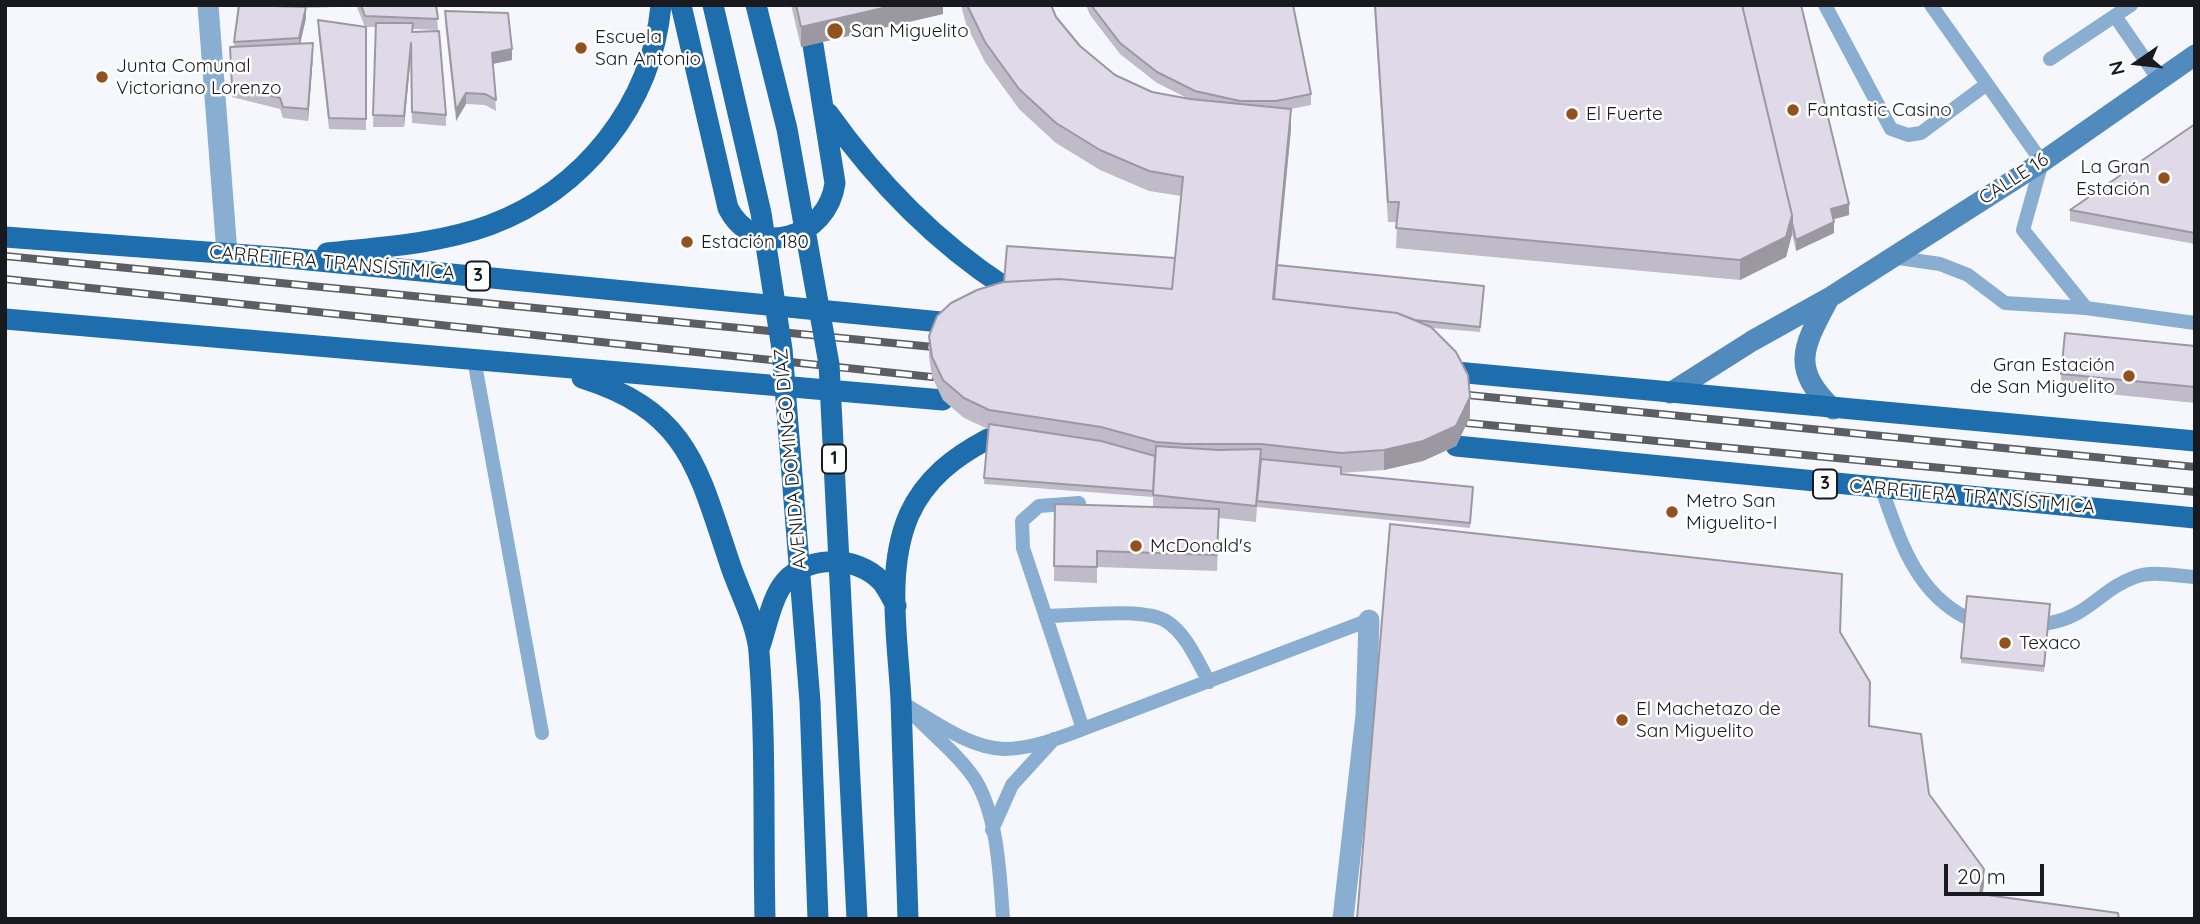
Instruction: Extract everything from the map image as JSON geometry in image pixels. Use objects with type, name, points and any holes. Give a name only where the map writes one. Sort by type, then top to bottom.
[{"type":"main road","points":[[288,258],[456,234],[516,214],[560,187],[600,149],[629,108],[653,49],[661,5]]},
{"type":"main road","points":[[681,5],[728,208],[742,228],[755,235],[780,237],[808,229],[827,211],[835,183],[813,45]]},
{"type":"main road","name":"AVENIDA DOMINGO DÍAZ","points":[[713,5],[761,213],[782,349],[810,702],[818,919]]},
{"type":"main road","name":"AVENIDA DOMINGO DÍAZ","points":[[757,5],[787,129],[829,364],[858,919]]},
{"type":"main road","name":"CALLE 16","points":[[1670,393],[1752,341],[1829,298],[2042,162],[2195,55]]},
{"type":"main road","points":[[825,109],[890,193],[925,227],[1005,287]]},
{"type":"main road","name":"CARRETERA TRANSÍSTMICA","points":[[5,237],[288,258],[951,323]]},
{"type":"main road","name":"CALLE 16","points":[[1829,298],[1804,347],[1804,362],[1816,392],[1833,409]]},
{"type":"main road","points":[[5,319],[943,400]]},
{"type":"main road","points":[[550,367],[604,385],[653,413],[674,430],[685,446],[713,511],[759,649],[765,919]]},
{"type":"main road","points":[[1456,372],[2195,441]]},
{"type":"main road","points":[[908,919],[896,606],[899,552],[916,502],[936,474],[962,453],[988,439]]},
{"type":"main road","name":"CARRETERA TRANSÍSTMICA","points":[[1456,446],[1882,490],[2195,518]]},
{"type":"main road","points":[[759,649],[781,587],[802,568],[830,561],[858,565],[881,581],[896,606]]},
{"type":"street","points":[[208,5],[228,253]]},
{"type":"street","points":[[1343,919],[1366,715],[1369,620]]},
{"type":"lane","points":[[1825,5],[1891,129],[1908,135],[1921,133],[1987,84]]},
{"type":"lane","points":[[1931,5],[2042,162],[2023,230],[2086,308]]},
{"type":"lane","points":[[2050,59],[2131,5]]},
{"type":"lane","points":[[2115,16],[2159,80]]},
{"type":"lane","points":[[1892,257],[1940,264],[1959,271],[2005,303],[2086,308],[2195,323]]},
{"type":"lane","points":[[474,359],[542,733]]},
{"type":"lane","points":[[1882,490],[1904,552],[1928,590],[1946,607],[1965,617]]},
{"type":"lane","points":[[1079,503],[1039,506],[1022,521],[1023,548],[1083,729]]},
{"type":"lane","points":[[2049,623],[2067,620],[2086,610],[2118,585],[2136,576],[2195,577]]},
{"type":"lane","points":[[1047,616],[1142,615],[1165,620],[1182,636],[1209,682]]},
{"type":"lane","points":[[901,702],[981,744],[1005,749],[1055,739],[1369,620]]},
{"type":"lane","points":[[901,702],[976,780],[999,863],[1003,919]]},
{"type":"lane","points":[[992,832],[1012,785],[1055,739]]},
{"type":"building","points":[[239,5],[306,7],[299,38],[234,42]]},
{"type":"building","points":[[361,5],[436,5],[438,19],[365,16]]},
{"type":"building","points":[[796,5],[896,5],[801,27]]},
{"type":"building","points":[[967,5],[1051,5],[1056,17],[1080,46],[1115,75],[1152,92],[1190,99],[1291,109],[1273,299],[1397,313],[1431,327],[1456,352],[1468,375],[1470,397],[1456,426],[1423,441],[1384,450],[1341,453],[1261,444],[1156,442],[1101,427],[989,410],[964,398],[943,380],[932,357],[929,336],[937,316],[951,303],[977,290],[1003,282],[1059,279],[1172,289],[1183,177],[1149,171],[1100,150],[1056,123],[1019,89],[985,42]]},
{"type":"building","points":[[1091,5],[1293,5],[1311,94],[1276,101],[1240,101],[1195,91],[1157,72],[1120,43]]},
{"type":"building","name":"El Fuerte","points":[[1375,5],[1742,5],[1792,215],[1786,237],[1740,260],[1396,228],[1399,202],[1388,202]]},
{"type":"building","name":"Fantastic Casino","points":[[1742,5],[1801,5],[1849,204],[1831,209],[1834,222],[1796,240],[1792,215]]},
{"type":"building","points":[[445,11],[508,13],[512,49],[492,53],[496,100],[485,94],[466,93],[456,110]]},
{"type":"building","points":[[318,20],[366,27],[366,119],[329,118]]},
{"type":"building","points":[[376,23],[413,23],[412,32],[439,31],[446,115],[412,112],[411,43],[404,116],[373,115]]},
{"type":"building","points":[[313,43],[308,109],[283,107],[280,98],[232,86],[230,47]]},
{"type":"building","name":"La Gran Estación","points":[[2195,124],[2195,233],[2070,210]]},
{"type":"building","points":[[1007,246],[1175,258],[1172,289],[1059,279],[1004,282]]},
{"type":"building","points":[[1277,265],[1484,286],[1480,327],[1415,320],[1397,313],[1274,299]]},
{"type":"building","name":"Gran Estación de San Miguelito","points":[[2065,333],[2195,346],[2195,387],[2061,374]]},
{"type":"building","points":[[989,424],[1101,441],[1155,456],[1153,491],[984,478]]},
{"type":"building","points":[[1156,446],[1219,450],[1261,449],[1256,506],[1153,495]]},
{"type":"building","points":[[1261,459],[1341,467],[1341,474],[1473,487],[1470,523],[1257,501]]},
{"type":"building","name":"McDonald's","points":[[1055,504],[1219,509],[1217,555],[1097,551],[1097,567],[1054,566]]},
{"type":"building","name":"El Machetazo de San Miguelito","points":[[1390,524],[1842,574],[1840,632],[1870,682],[1869,726],[1921,734],[1929,794],[1984,869],[1980,894],[2118,913],[2119,919],[1357,919]]},
{"type":"building","name":"Texaco","points":[[1967,596],[2050,604],[2044,666],[1961,658]]},
{"type":"railway","points":[[5,256],[933,347]]},
{"type":"railway","points":[[5,279],[932,377]]},
{"type":"railway","points":[[1468,395],[2195,467]]},
{"type":"railway","points":[[1467,423],[2195,492]]},
{"type":"place","name":"San Miguelito","points":[[835,31]]},
{"type":"place","name":"Escuela San Antonio","points":[[581,48]]},
{"type":"place","name":"Junta Comunal Victoriano Lorenzo","points":[[102,77]]},
{"type":"place","name":"Fantastic Casino","points":[[1793,110]]},
{"type":"place","name":"El Fuerte","points":[[1572,114]]},
{"type":"place","name":"La Gran Estación","points":[[2164,178]]},
{"type":"place","name":"Estación 180","points":[[687,242]]},
{"type":"place","name":"Gran Estación de San Miguelito","points":[[2129,376]]},
{"type":"place","name":"Metro San Miguelito-I","points":[[1672,512]]},
{"type":"place","name":"McDonald's","points":[[1136,546]]},
{"type":"place","name":"Texaco","points":[[2005,643]]},
{"type":"place","name":"El Machetazo de San Miguelito","points":[[1622,720]]}]
